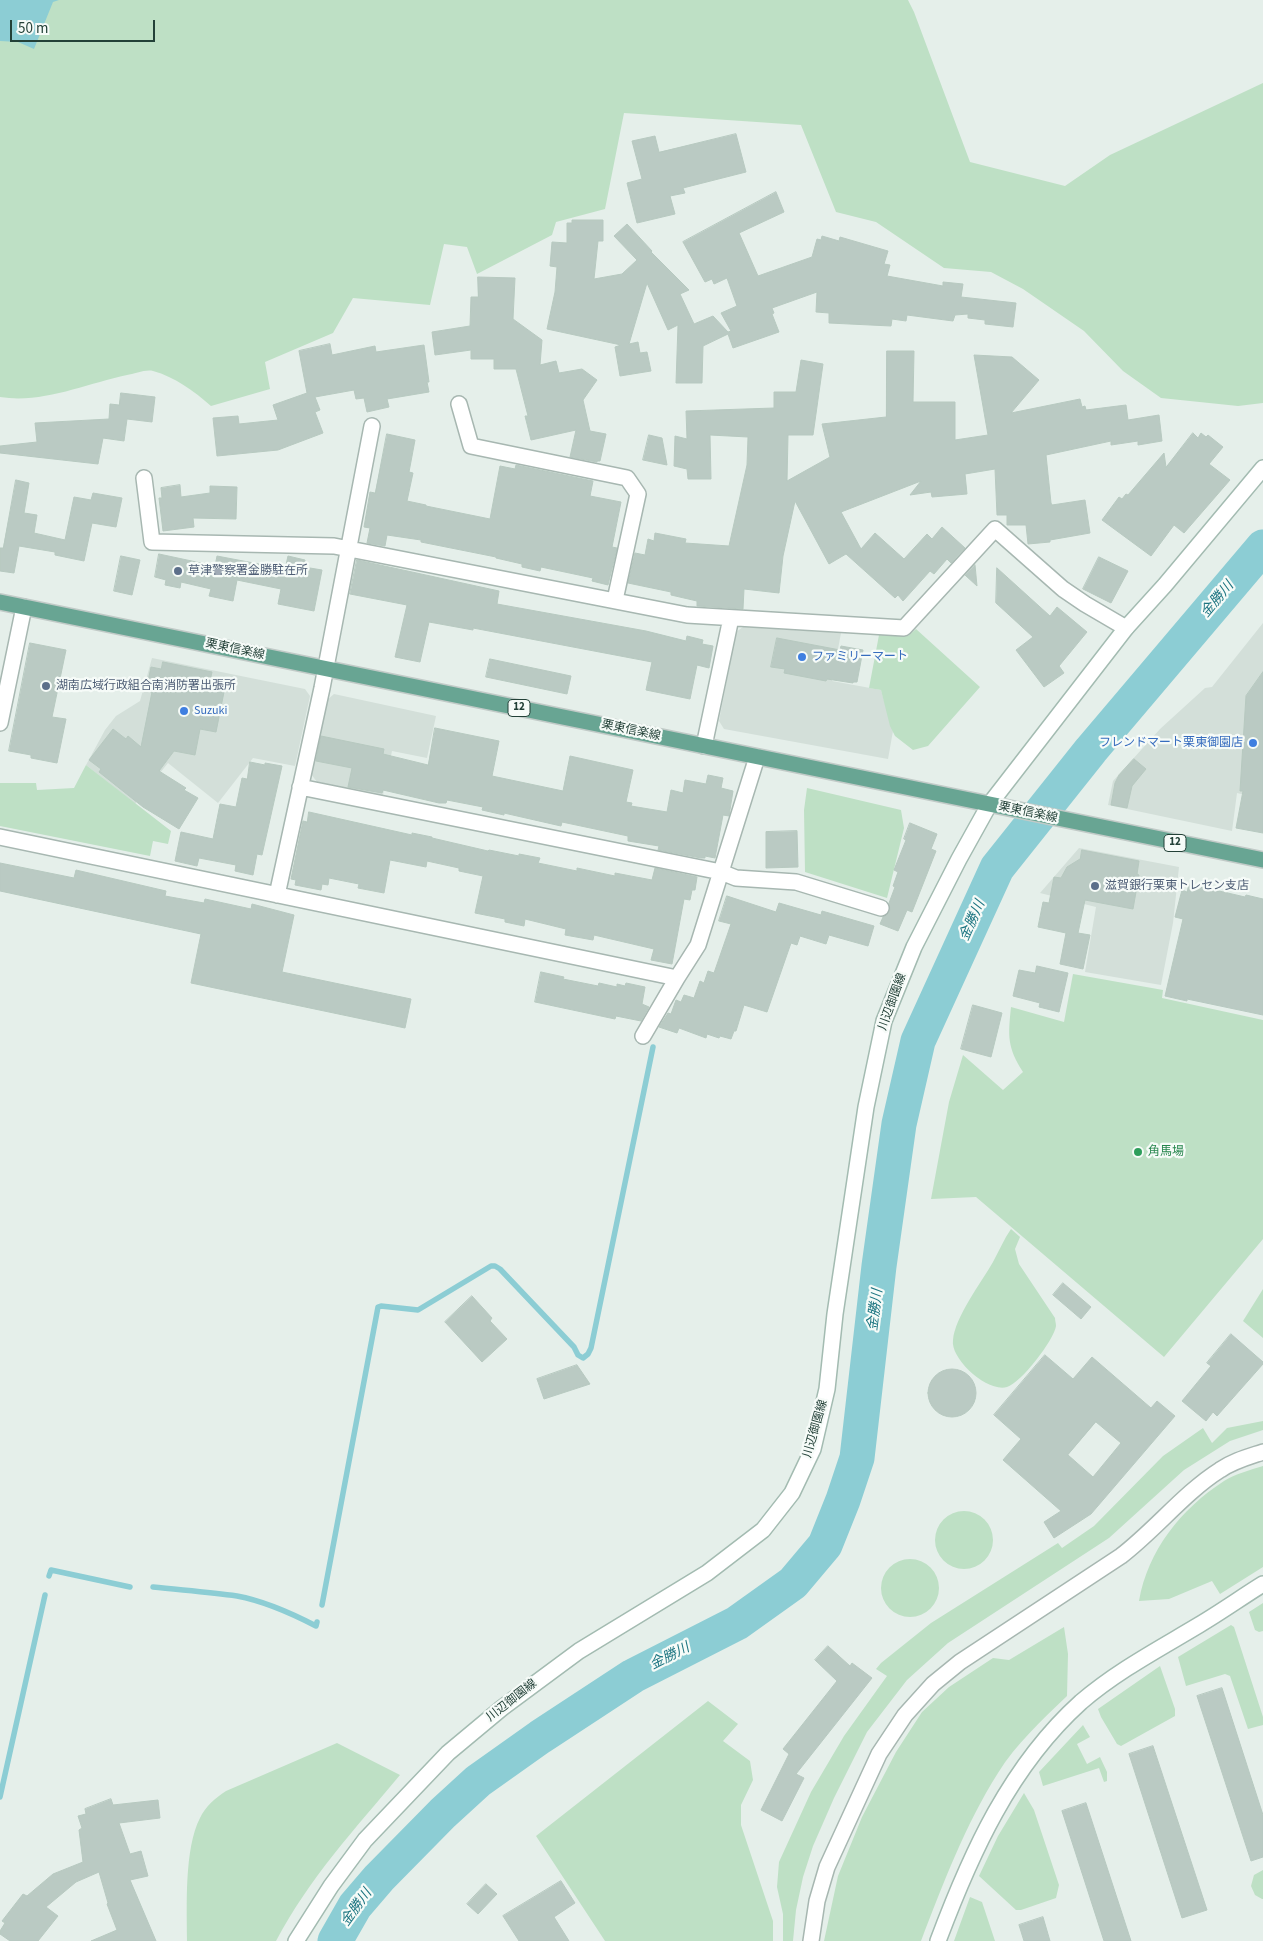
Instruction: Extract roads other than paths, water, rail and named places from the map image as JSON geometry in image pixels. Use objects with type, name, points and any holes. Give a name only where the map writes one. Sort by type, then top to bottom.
[{"type":"main road","name":"栗東信楽線","points":[[0,602],[1263,860]]},
{"type":"street","points":[[459,404],[471,446],[627,478],[638,494],[615,600]]},
{"type":"street","points":[[277,895],[350,548],[372,426]]},
{"type":"street","name":"川辺御園線","points":[[296,1941],[331,1886],[365,1840],[448,1753],[502,1708],[579,1651],[708,1574],[763,1530],[792,1493],[813,1450],[827,1389],[835,1314],[866,1107],[884,1021],[914,947],[958,859],[989,805],[1126,628],[1171,578],[1263,468]]},
{"type":"street","points":[[144,478],[152,542],[334,546],[350,548],[687,615],[731,618],[904,628],[995,529],[1063,589],[1084,604],[1126,628]]},
{"type":"street","points":[[0,723],[24,607]]},
{"type":"street","points":[[704,746],[731,618]]},
{"type":"street","points":[[643,1036],[698,945],[757,757]]},
{"type":"street","points":[[300,787],[721,872],[736,878],[796,882],[882,908]]},
{"type":"street","points":[[0,837],[677,978]]},
{"type":"street","points":[[811,1941],[817,1901],[827,1867],[864,1784],[879,1754],[905,1715],[933,1684],[960,1662],[1121,1556],[1219,1470],[1233,1462],[1263,1452]]},
{"type":"street","points":[[938,1941],[972,1856],[986,1827],[1019,1772],[1050,1734],[1082,1702],[1108,1682],[1156,1649],[1263,1584]]},
{"type":"water","points":[[0,0],[59,0],[53,2],[34,49],[18,42],[0,41]]},
{"type":"waterway","name":"金勝川","points":[[335,1941],[355,1906],[379,1878],[443,1813],[478,1781],[540,1737],[633,1676],[737,1623],[793,1583],[825,1545],[857,1458],[879,1266],[899,1124],[918,1041],[997,868],[1091,750],[1263,547]]},
{"type":"waterway","points":[[322,1605],[378,1307],[418,1310],[491,1266],[495,1266],[574,1347],[578,1355],[583,1358],[588,1354],[591,1348],[653,1047]]},
{"type":"waterway","points":[[49,1576],[51,1570],[130,1587]]},
{"type":"waterway","points":[[153,1587],[237,1596],[277,1608],[316,1626],[317,1622]]},
{"type":"waterway","points":[[0,1797],[45,1595]]},
{"type":"place","name":"草津警察署金勝駐在所","points":[[178,571]]},
{"type":"place","name":"ファミリーマート","points":[[802,657]]},
{"type":"place","name":"湖南広域行政組合南消防署出張所","points":[[46,686]]},
{"type":"place","name":"Suzuki","points":[[184,711]]},
{"type":"place","name":"フレンドマート栗東御園店","points":[[1253,743]]},
{"type":"place","name":"滋賀銀行栗東トレセン支店","points":[[1095,886]]},
{"type":"place","name":"角馬場","points":[[1138,1152]]}]
